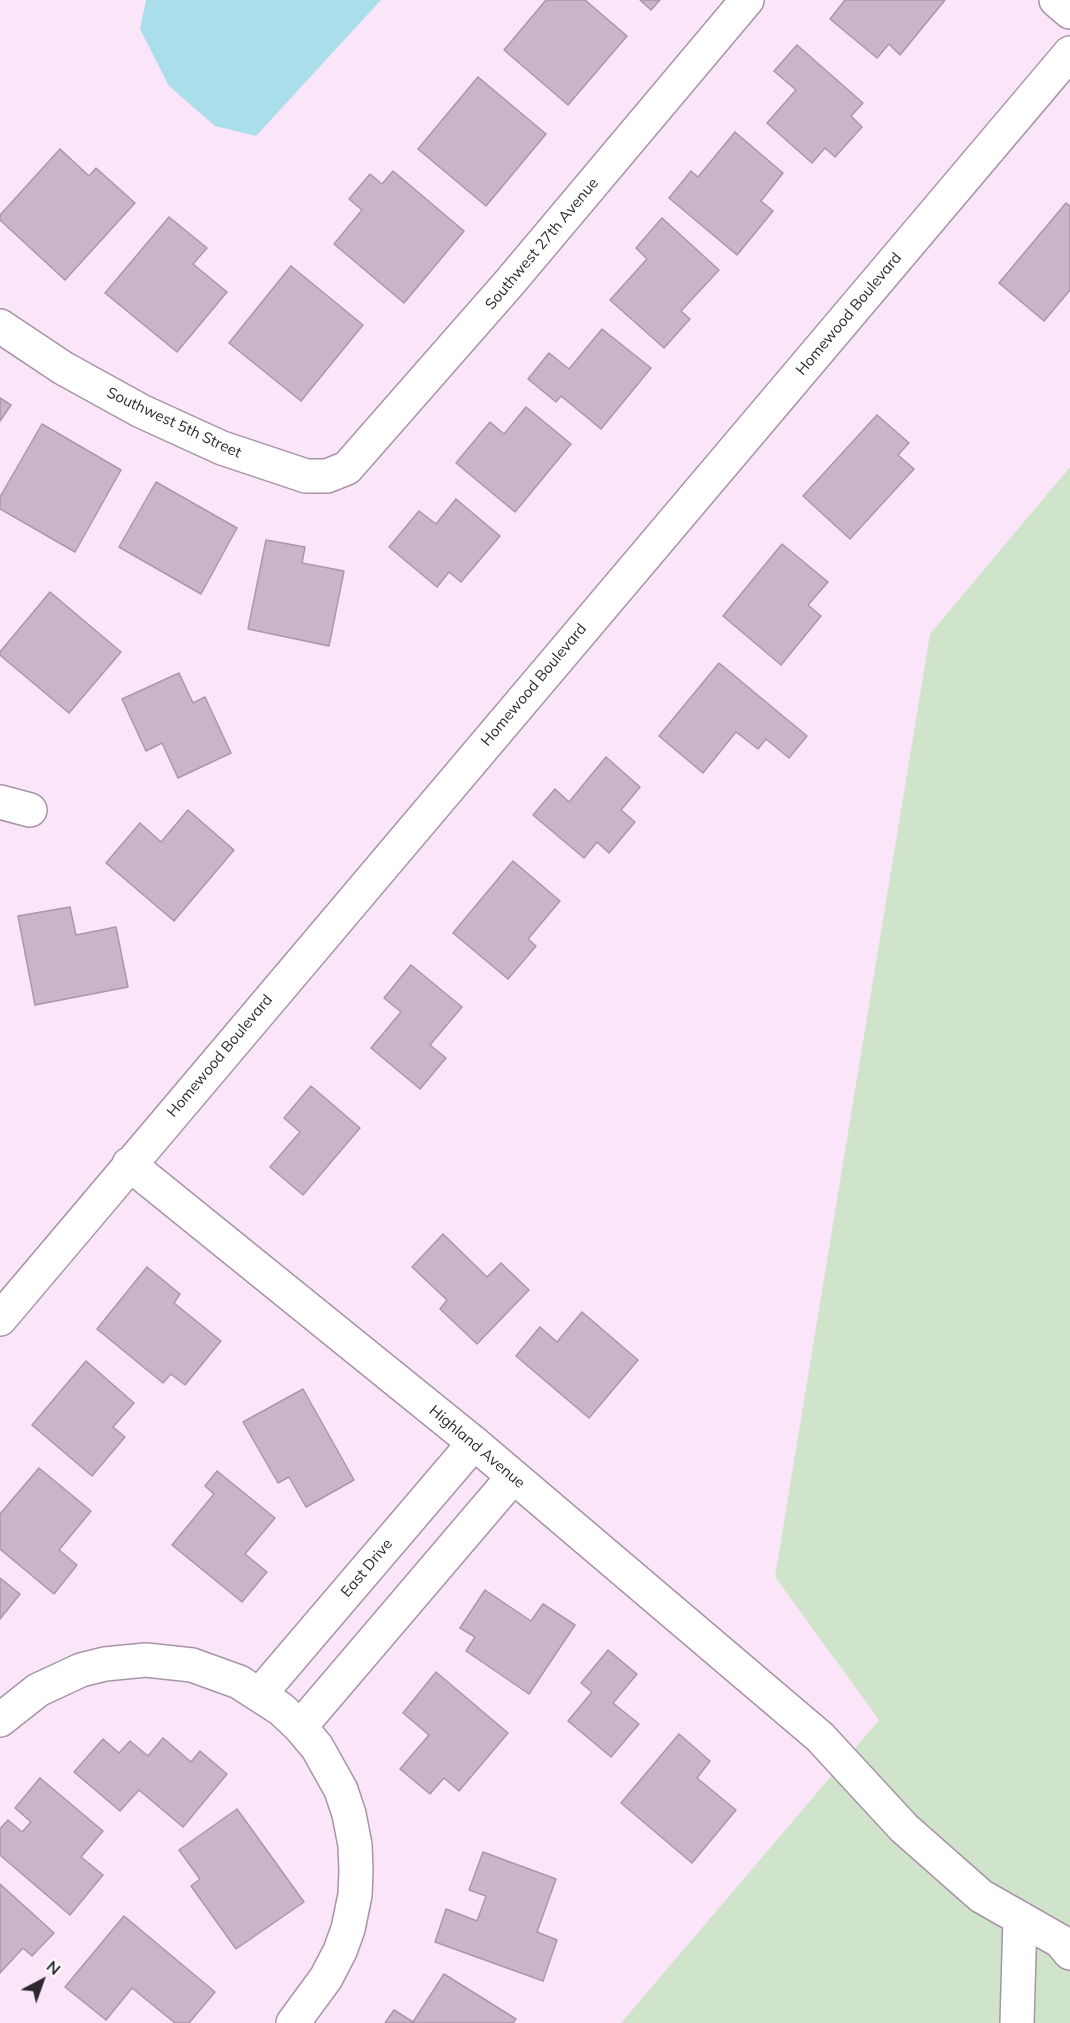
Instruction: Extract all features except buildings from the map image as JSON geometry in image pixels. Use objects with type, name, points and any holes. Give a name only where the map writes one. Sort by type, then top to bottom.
[{"type":"street","name":"Southwest 27th Avenue","points":[[327,476],[347,468],[502,291],[747,0]]},
{"type":"street","points":[[1056,0],[1070,12]]},
{"type":"street","name":"Homewood Boulevard","points":[[0,1319],[1070,53]]},
{"type":"street","name":"Southwest 5th Street","points":[[0,326],[63,368],[151,416],[222,448],[285,471],[306,476],[327,476]]},
{"type":"street","name":"Highland Avenue","points":[[129,1164],[474,1443],[820,1737],[904,1828],[981,1896],[1060,1941],[1070,1953]]},
{"type":"street","name":"East Drive","points":[[280,1710],[474,1443]]},
{"type":"street","points":[[280,1710],[513,1477]]},
{"type":"street","points":[[0,1720],[18,1704],[57,1680],[81,1670],[129,1661],[168,1661],[192,1665],[239,1682],[280,1710],[317,1747],[340,1790],[349,1814],[355,1845],[356,1871],[348,1929],[340,1952],[320,1987],[293,2023]]},
{"type":"street","points":[[1017,2023],[1020,1918]]},
{"type":"green space","points":[[1070,467],[1070,2023],[621,2023],[879,1720],[775,1577],[930,634]]},
{"type":"water","points":[[146,0],[381,0],[256,136],[215,126],[169,86],[140,29]]}]
